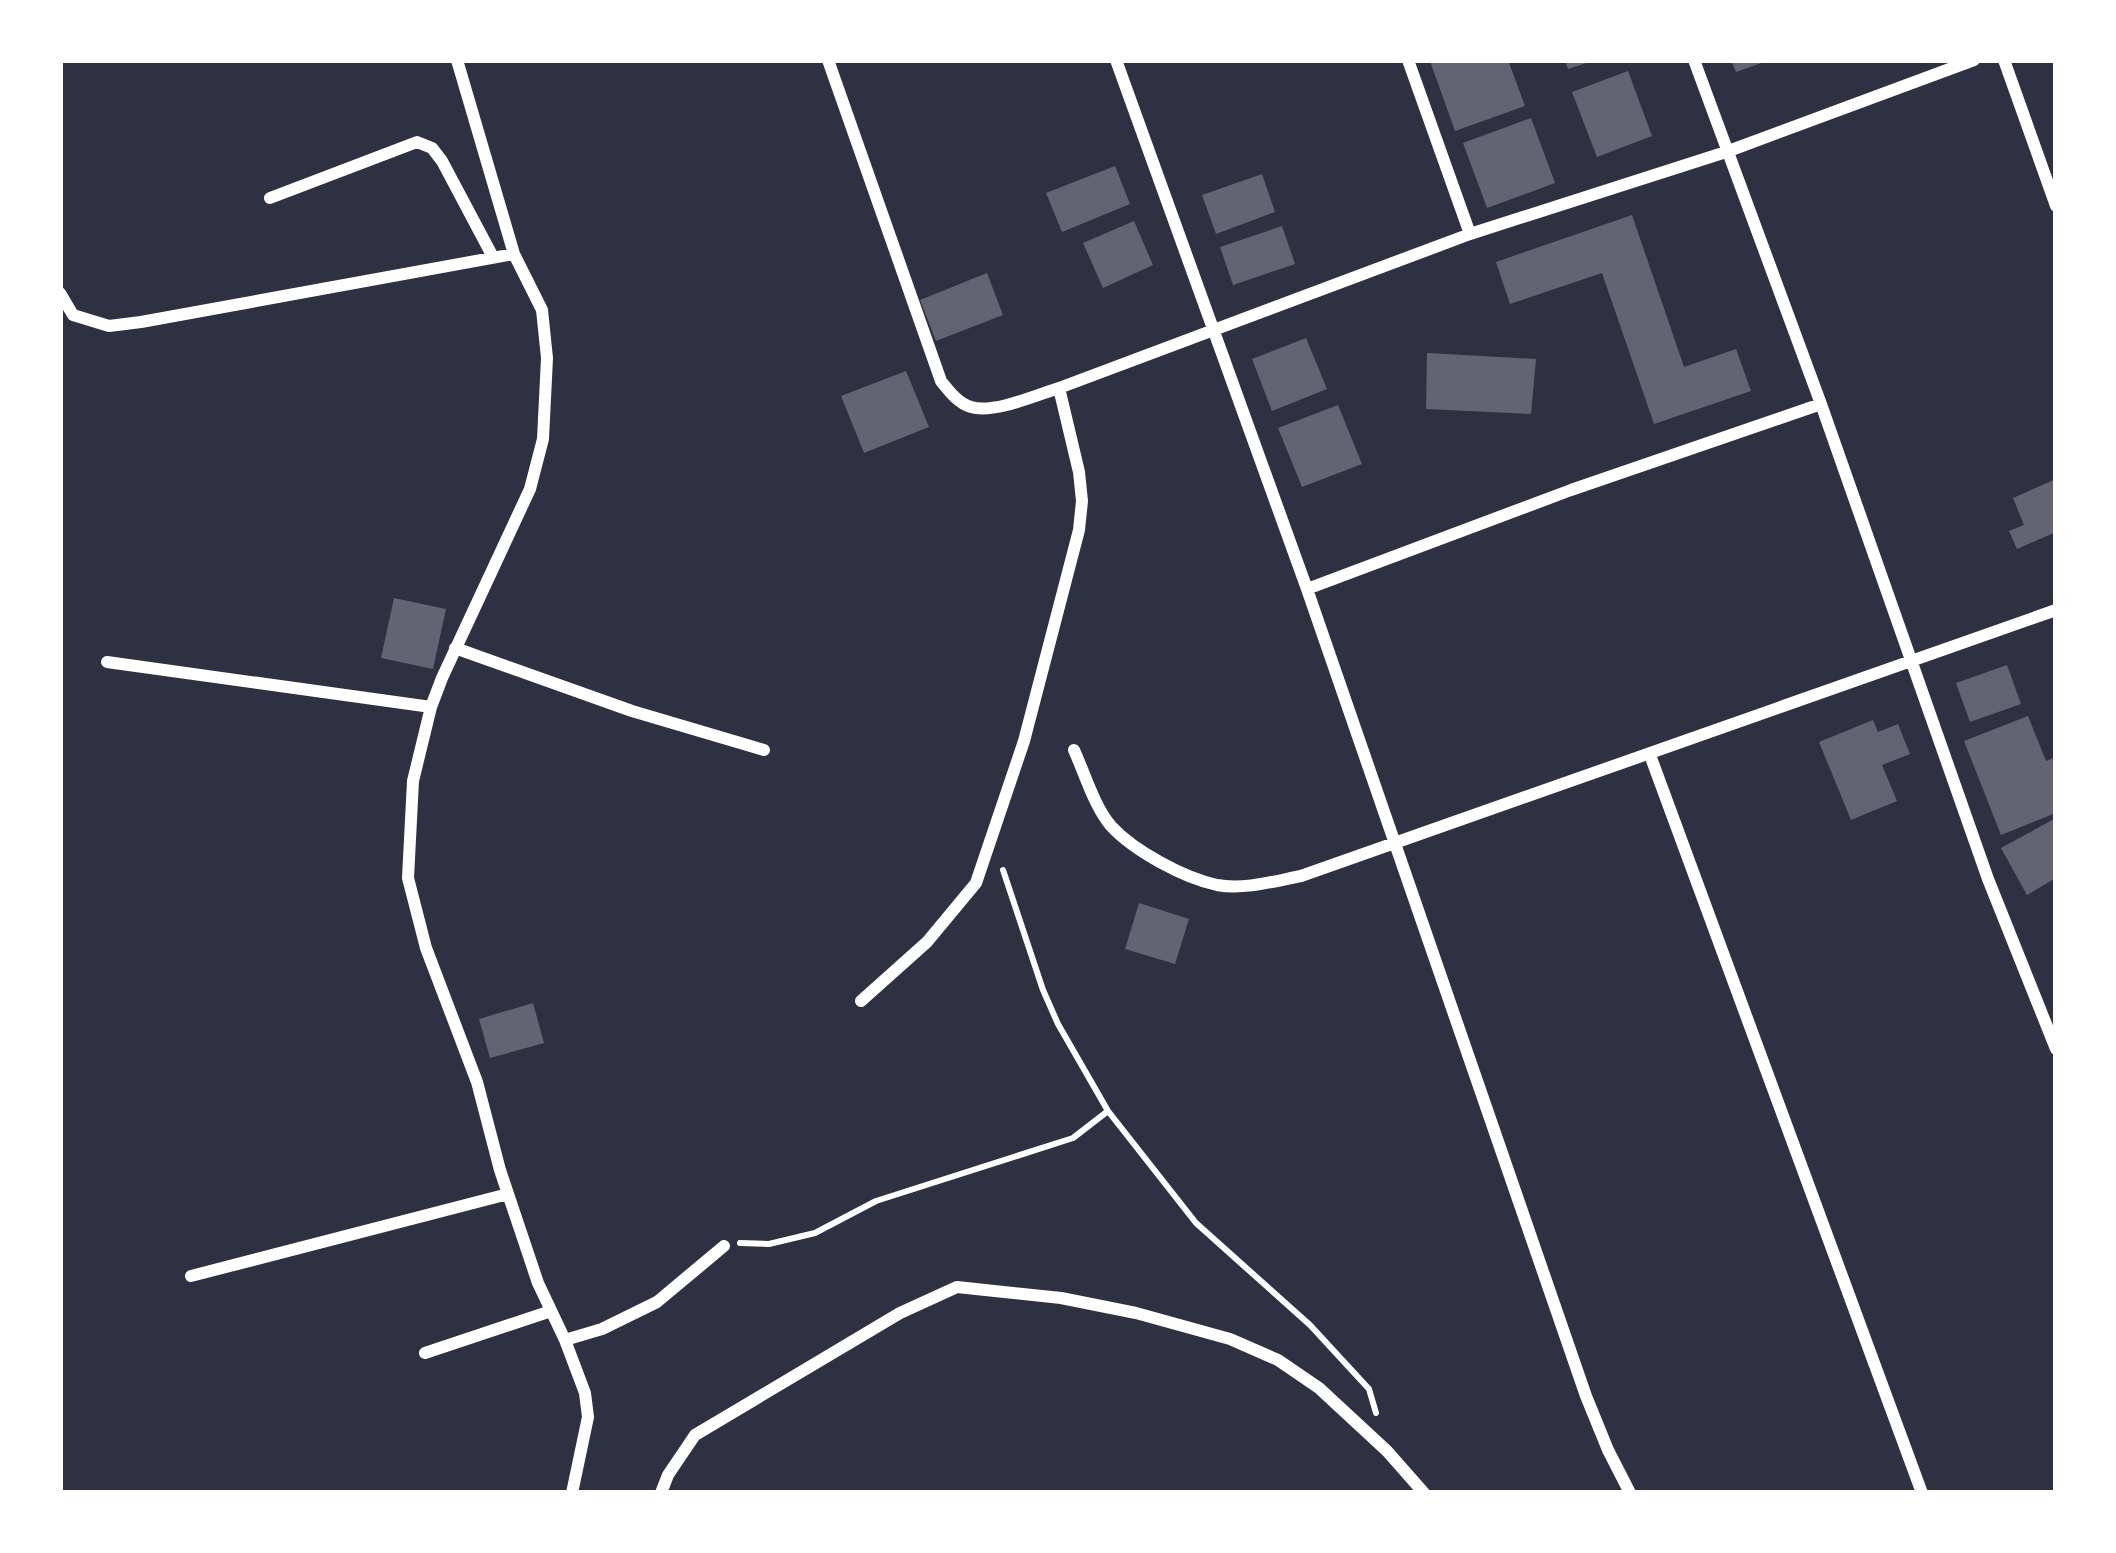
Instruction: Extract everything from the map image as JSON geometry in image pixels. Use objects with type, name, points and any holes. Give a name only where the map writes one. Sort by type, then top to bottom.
[{"type":"street","points":[[457,60],[514,254],[542,310],[547,358],[543,439],[530,489],[431,707],[413,782],[407,878],[426,948],[477,1082],[538,1282],[585,1393],[588,1417],[572,1493]]},
{"type":"street","points":[[828,60],[941,381],[973,409],[999,407],[1059,388],[1470,233],[1726,152],[1974,60]]},
{"type":"street","points":[[1116,60],[1307,589],[1586,1396],[1630,1493]]},
{"type":"street","points":[[1408,60],[1470,233]]},
{"type":"street","points":[[1694,60],[1988,879],[2056,1049]]},
{"type":"street","points":[[2004,60],[2056,206]]},
{"type":"street","points":[[270,198],[417,142],[432,148],[442,161],[493,257]]},
{"type":"street","points":[[60,293],[73,315],[109,326],[514,254]]},
{"type":"street","points":[[861,1001],[927,942],[976,883],[993,838],[1024,741],[1078,530],[1079,472],[1059,388]]},
{"type":"street","points":[[1307,589],[1571,490],[1821,404]]},
{"type":"street","points":[[1074,750],[1110,825],[1138,848],[1164,864],[1218,885],[1252,885],[1301,876],[1395,844],[2056,610]]},
{"type":"street","points":[[455,648],[632,711],[764,750]]},
{"type":"street","points":[[107,662],[431,707]]},
{"type":"street","points":[[1650,755],[1922,1493]]},
{"type":"street","points":[[191,1276],[508,1194]]},
{"type":"street","points":[[565,1340],[602,1329],[657,1302],[724,1246]]},
{"type":"street","points":[[661,1493],[695,1435],[900,1313],[957,1287],[1061,1298],[1136,1313],[1230,1339],[1278,1360],[1319,1388],[1387,1450],[1424,1493]]},
{"type":"street","points":[[425,1353],[551,1311]]},
{"type":"path","points":[[993,838],[1043,990],[1108,1111],[1196,1223],[1310,1325],[1369,1389],[1387,1450]]},
{"type":"path","points":[[724,1246],[746,1241],[769,1244],[815,1233],[875,1201],[1073,1138],[1108,1111]]},
{"type":"building","points":[[1433,60],[1508,60],[1525,106],[1455,131]]},
{"type":"building","points":[[1565,60],[1593,60],[1593,61],[1568,69]]},
{"type":"building","points":[[1731,60],[1767,60],[1767,61],[1736,72]]},
{"type":"building","points":[[1628,71],[1652,136],[1597,157],[1572,92]]},
{"type":"building","points":[[1531,118],[1555,183],[1487,208],[1463,143]]},
{"type":"building","points":[[1115,166],[1130,204],[1062,232],[1046,193]]},
{"type":"building","points":[[1262,174],[1275,212],[1216,234],[1202,195]]},
{"type":"building","points":[[1632,215],[1684,367],[1736,349],[1751,391],[1654,424],[1602,273],[1510,304],[1496,262]]},
{"type":"building","points":[[1134,221],[1153,265],[1103,288],[1083,243]]},
{"type":"building","points":[[1282,226],[1295,264],[1233,285],[1220,247]]},
{"type":"building","points":[[987,273],[1003,315],[936,341],[920,300]]},
{"type":"building","points":[[1306,338],[1327,389],[1272,411],[1252,359]]},
{"type":"building","points":[[1427,353],[1536,359],[1531,414],[1426,409]]},
{"type":"building","points":[[906,371],[929,427],[864,453],[841,396]]},
{"type":"building","points":[[1338,405],[1362,464],[1302,487],[1278,428]]},
{"type":"building","points":[[2056,479],[2056,532],[2017,549],[2009,531],[2024,525],[2013,498]]},
{"type":"building","points":[[394,598],[446,609],[433,669],[381,658]]},
{"type":"building","points":[[2007,665],[2021,704],[1970,722],[1956,683]]},
{"type":"building","points":[[2028,716],[2046,761],[2056,757],[2056,813],[2001,835],[1964,741]]},
{"type":"building","points":[[1873,720],[1878,732],[1898,724],[1910,754],[1882,765],[1897,801],[1851,820],[1819,742]]},
{"type":"building","points":[[2056,818],[2056,878],[2027,895],[2001,848]]},
{"type":"building","points":[[1139,903],[1189,919],[1175,964],[1125,949]]},
{"type":"building","points":[[533,1003],[544,1043],[490,1058],[479,1019]]}]
